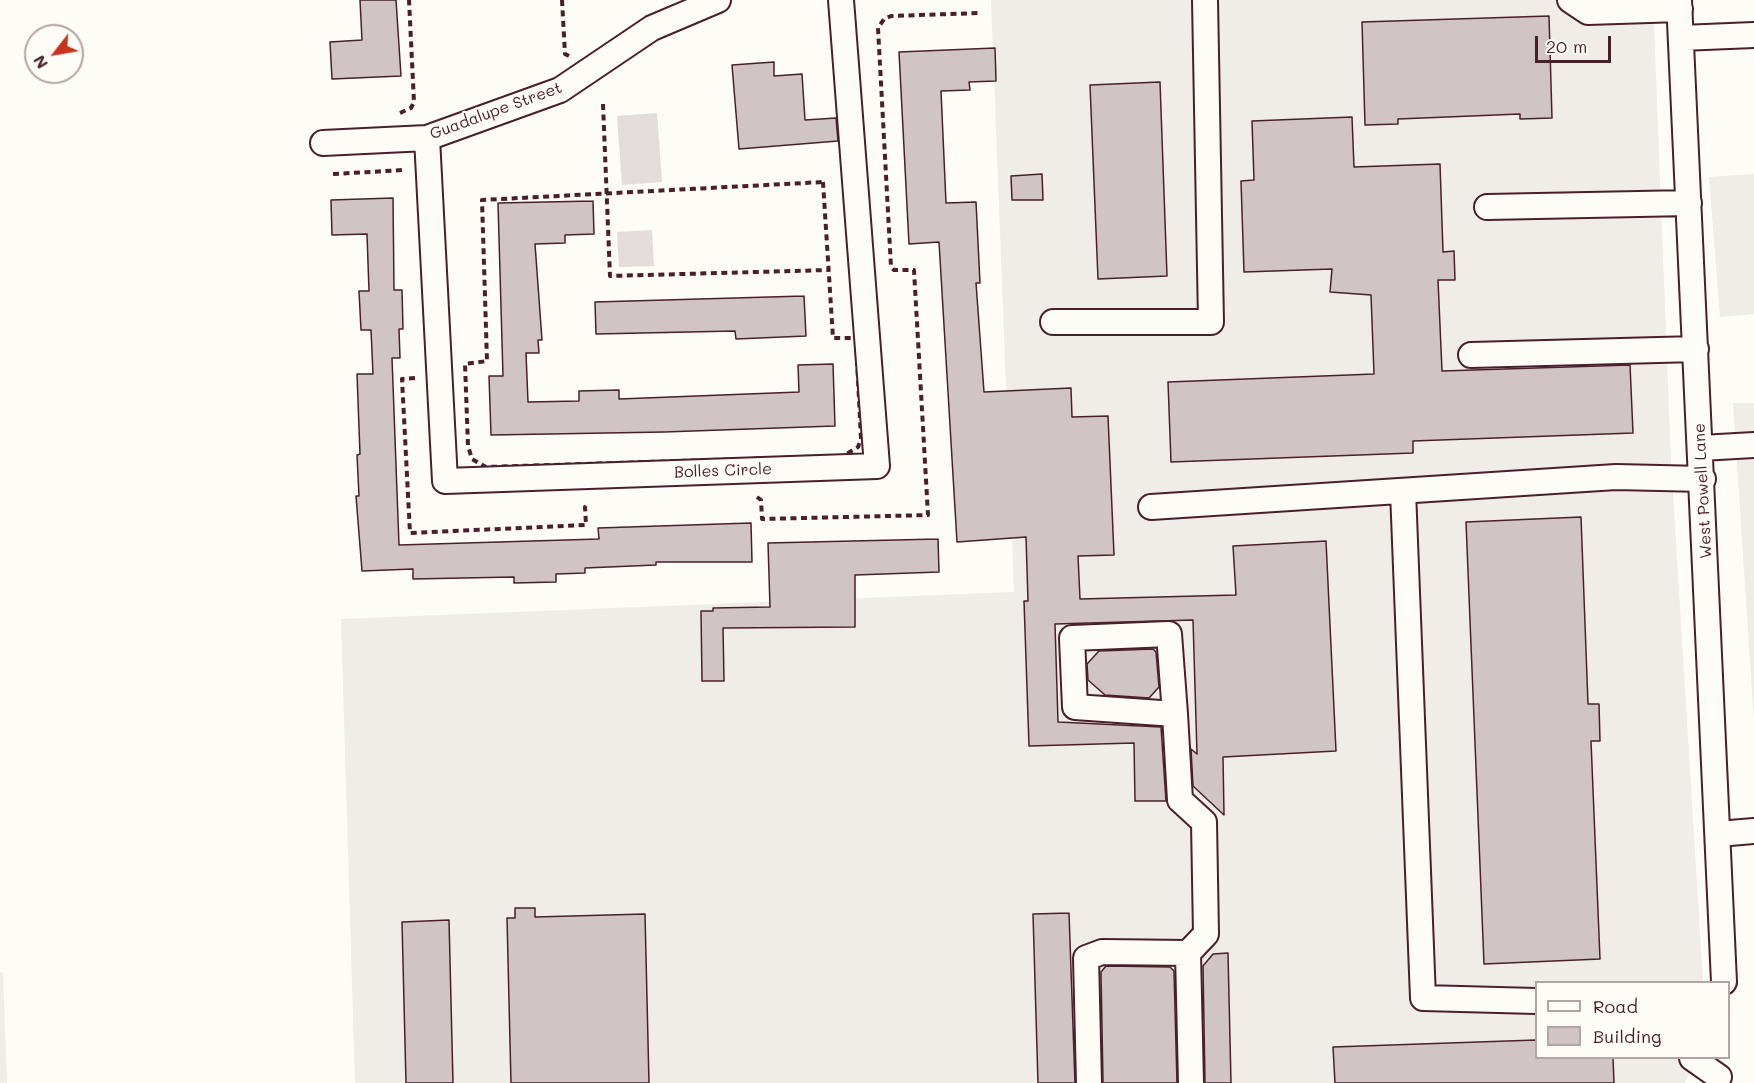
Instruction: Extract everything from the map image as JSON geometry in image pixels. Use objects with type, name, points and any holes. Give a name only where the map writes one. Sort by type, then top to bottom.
[{"type":"street","name":"Guadalupe Street","points":[[323,143],[427,138],[560,90],[652,28],[718,0]]},
{"type":"street","name":"Bolles Circle","points":[[427,138],[445,481],[877,466],[841,0]]},
{"type":"street","points":[[1053,322],[1211,321],[1205,0]]},
{"type":"street","points":[[1569,0],[1588,12],[1679,4]]},
{"type":"street","name":"West Powell Lane","points":[[1679,4],[1703,479],[1724,981]]},
{"type":"street","points":[[1681,38],[1754,35]]},
{"type":"street","points":[[1487,207],[1689,203]]},
{"type":"street","points":[[1471,355],[1696,349]]},
{"type":"street","points":[[1701,448],[1754,445]]},
{"type":"street","points":[[1151,507],[1616,477],[1703,479]]},
{"type":"street","points":[[1403,490],[1423,998],[1535,1001]]},
{"type":"street","points":[[1089,1083],[1086,958],[1102,952],[1188,952],[1206,934],[1204,822],[1180,800],[1175,714],[1170,634],[1072,638],[1075,707],[1175,714]]},
{"type":"street","points":[[1718,834],[1754,831]]},
{"type":"street","points":[[1188,952],[1191,1083]]},
{"type":"street","points":[[1694,1059],[1719,1072]]},
{"type":"path","points":[[390,113],[407,111],[414,102],[409,0]]},
{"type":"path","points":[[562,0],[565,54],[570,57],[579,51]]},
{"type":"path","points":[[748,497],[759,497],[762,519],[928,515],[915,270],[894,270],[891,267],[878,28],[884,19],[891,16],[980,13]]},
{"type":"path","points":[[603,104],[610,276],[829,270]]},
{"type":"path","points":[[333,174],[404,170],[413,174]]},
{"type":"path","points":[[823,182],[829,270],[833,338],[856,340],[861,439],[858,447],[849,454],[498,466],[480,464],[469,454],[465,364],[487,361],[482,200],[823,182]]},
{"type":"path","points":[[423,378],[402,379],[410,533],[586,525],[586,502],[598,502]]},
{"type":"shaded area","points":[[991,0],[1653,0],[1671,461],[1703,981],[1535,981],[1535,1059],[1696,1059],[1685,1083],[355,1083],[341,619],[1014,592]]},
{"type":"shaded area","points":[[657,113],[662,182],[622,185],[617,116]]},
{"type":"shaded area","points":[[1754,174],[1754,314],[1720,317],[1709,177]]},
{"type":"shaded area","points":[[652,230],[654,266],[619,267],[617,232]]},
{"type":"shaded area","points":[[1733,403],[1754,403],[1754,721]]},
{"type":"shaded area","points":[[0,972],[3,973],[7,1083],[0,1083]]},
{"type":"building","points":[[360,0],[396,0],[401,76],[332,79],[330,42],[362,40]]},
{"type":"building","points":[[1549,16],[1552,118],[1520,119],[1520,114],[1398,119],[1398,124],[1365,125],[1362,22]]},
{"type":"building","points":[[995,48],[996,81],[969,82],[970,90],[941,91],[946,203],[976,202],[980,283],[976,283],[984,392],[1071,388],[1072,417],[1108,416],[1114,555],[1078,556],[1080,599],[1236,595],[1233,546],[1326,541],[1336,751],[1223,757],[1224,815],[1193,786],[1191,749],[1197,754],[1193,620],[1055,624],[1058,722],[1161,727],[1166,801],[1135,801],[1134,743],[1029,746],[1024,601],[1028,601],[1026,537],[957,542],[939,242],[909,244],[899,52]]},
{"type":"building","points":[[774,62],[774,76],[802,74],[805,120],[836,118],[838,141],[739,149],[732,65]]},
{"type":"building","points":[[1160,82],[1167,276],[1098,279],[1090,85]]},
{"type":"building","points":[[1352,117],[1354,167],[1440,164],[1443,252],[1454,251],[1455,280],[1438,280],[1442,371],[1630,365],[1633,433],[1413,441],[1413,453],[1171,462],[1168,382],[1374,374],[1371,295],[1330,292],[1332,269],[1244,272],[1241,181],[1254,180],[1252,121]]},
{"type":"building","points":[[1042,174],[1043,200],[1012,200],[1011,176]]},
{"type":"building","points":[[393,198],[394,290],[402,290],[403,329],[399,329],[400,358],[392,358],[399,545],[599,539],[598,528],[751,523],[752,562],[656,562],[656,565],[585,568],[585,573],[556,574],[556,582],[514,583],[514,577],[413,579],[413,569],[362,571],[356,496],[359,496],[357,455],[360,454],[357,374],[373,374],[371,330],[361,330],[359,291],[369,291],[367,234],[332,235],[331,200]]},
{"type":"building","points":[[593,201],[594,234],[565,235],[565,243],[535,244],[542,340],[538,340],[539,353],[526,353],[528,402],[579,401],[579,391],[619,390],[619,399],[799,392],[798,365],[833,364],[835,426],[491,435],[489,376],[503,376],[498,203]]},
{"type":"building","points":[[804,296],[806,336],[736,339],[735,331],[596,334],[595,302]]},
{"type":"building","points":[[1581,517],[1588,704],[1599,704],[1600,741],[1591,741],[1600,959],[1484,964],[1466,522]]},
{"type":"building","points":[[938,539],[939,572],[855,575],[855,627],[723,628],[724,681],[702,681],[701,611],[713,611],[713,608],[770,607],[768,543]]},
{"type":"building","points":[[1153,649],[1156,652],[1159,687],[1149,698],[1105,695],[1088,680],[1087,664],[1099,651]]},
{"type":"building","points":[[515,908],[535,908],[535,917],[645,914],[649,1083],[511,1083],[507,918],[515,918]]},
{"type":"building","points":[[1069,913],[1075,1083],[1038,1083],[1033,914]]},
{"type":"building","points":[[449,920],[453,1083],[406,1083],[402,922]]},
{"type":"building","points":[[1228,953],[1231,1083],[1205,1083],[1203,966],[1213,954]]},
{"type":"building","points":[[1106,966],[1170,967],[1174,971],[1177,1083],[1103,1083],[1101,972]]},
{"type":"building","points":[[1535,1040],[1535,1059],[1613,1059],[1614,1083],[1335,1083],[1333,1047]]}]
